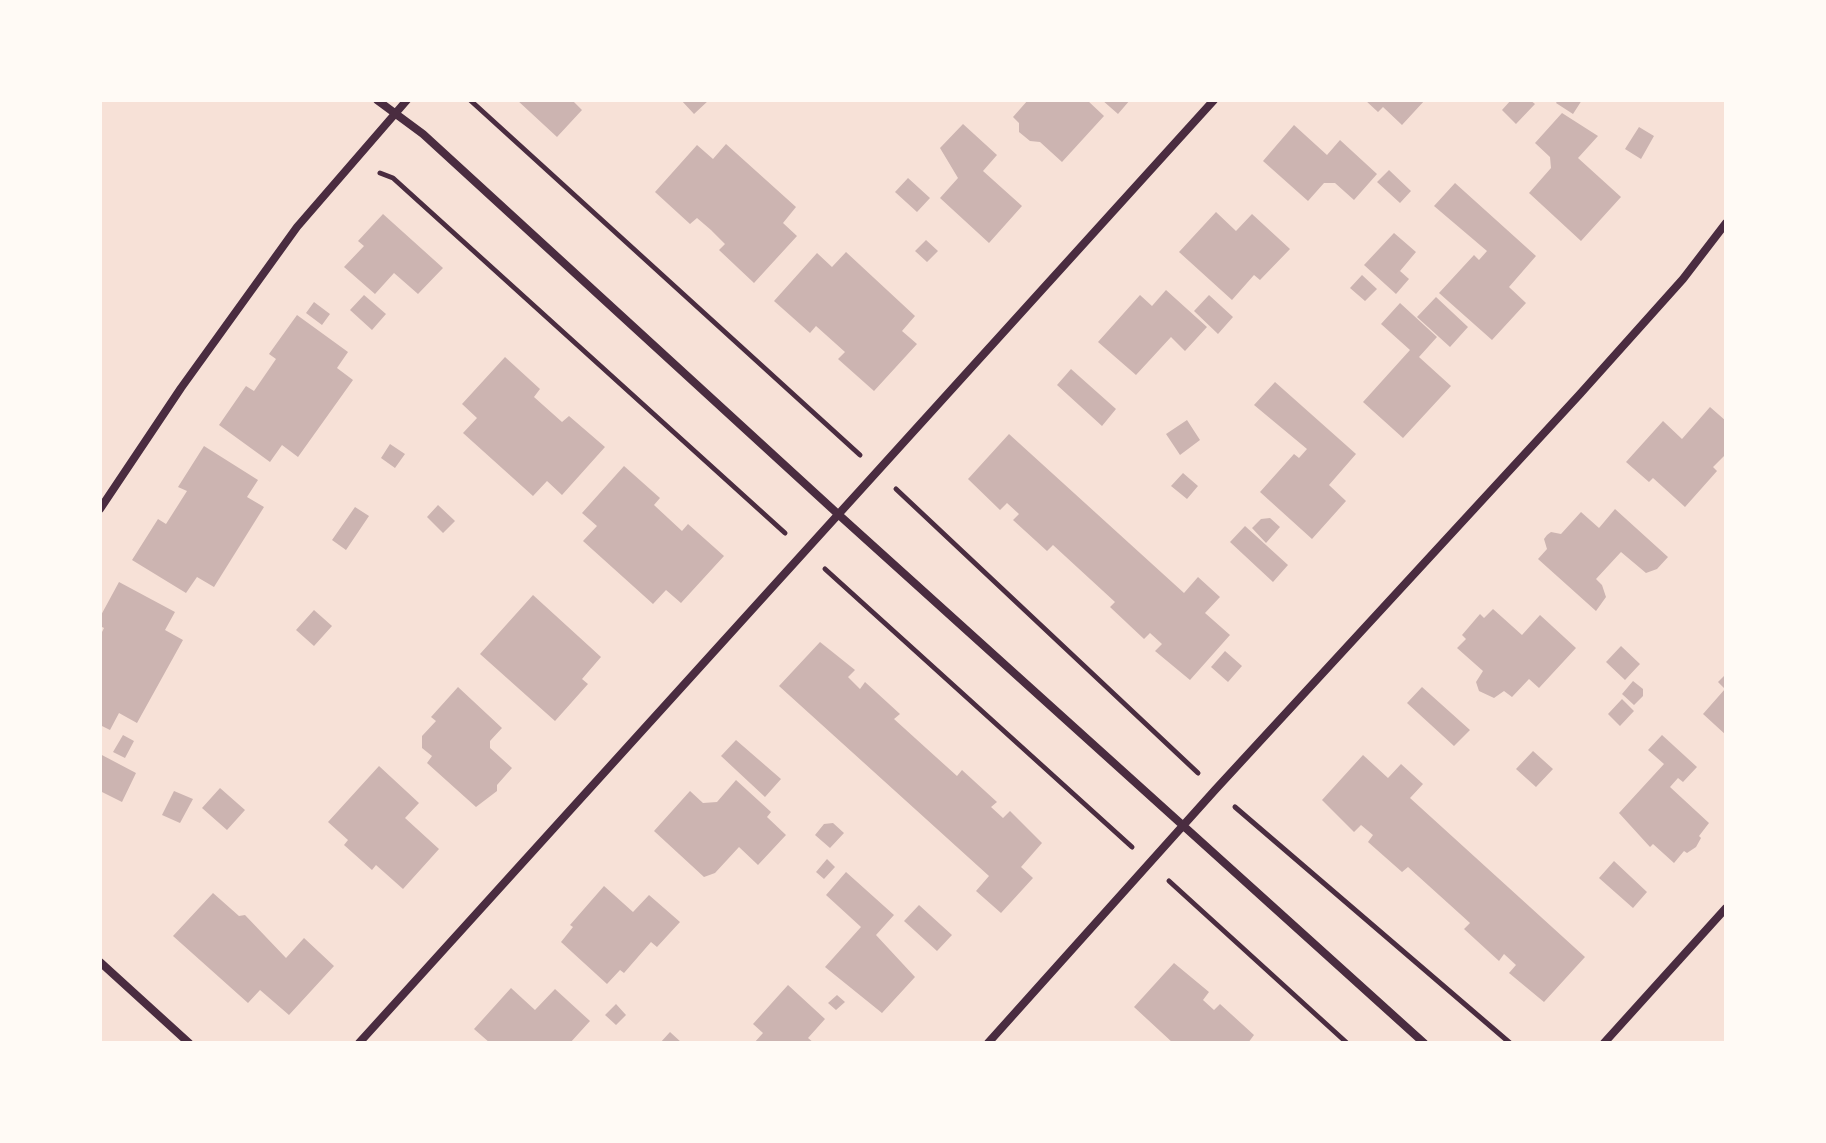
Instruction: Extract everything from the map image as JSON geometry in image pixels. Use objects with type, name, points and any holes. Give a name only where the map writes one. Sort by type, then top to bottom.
[{"type":"street","points":[[377,100],[392,115],[423,134],[1424,1043]]},
{"type":"street","points":[[100,509],[181,388],[297,227],[407,100]]},
{"type":"street","points":[[359,1043],[1214,100]]},
{"type":"street","points":[[988,1043],[1183,825],[1569,406],[1683,279],[1726,223]]},
{"type":"street","points":[[1604,1043],[1726,908]]},
{"type":"street","points":[[100,962],[189,1043]]},
{"type":"path","points":[[470,100],[878,472],[1215,790],[1510,1043]]},
{"type":"path","points":[[352,160],[393,178],[1347,1043]]},
{"type":"building","points":[[517,100],[572,100],[582,110],[557,137]]},
{"type":"building","points":[[681,100],[709,100],[694,114]]},
{"type":"building","points":[[1028,100],[1087,100],[1104,116],[1062,162],[1040,142],[1030,141],[1019,132],[1019,123],[1013,117]]},
{"type":"building","points":[[1102,100],[1130,100],[1118,114]]},
{"type":"building","points":[[1365,100],[1425,100],[1402,125],[1383,107],[1378,112]]},
{"type":"building","points":[[1511,100],[1530,100],[1535,104],[1516,124],[1502,110]]},
{"type":"building","points":[[1558,100],[1582,100],[1573,114],[1556,103]]},
{"type":"building","points":[[1562,113],[1598,136],[1578,158],[1621,197],[1581,241],[1529,193],[1551,168],[1550,157],[1535,143]]},
{"type":"building","points":[[963,124],[997,155],[983,171],[1022,206],[989,243],[940,198],[958,178],[940,148]]},
{"type":"building","points":[[1294,125],[1327,155],[1340,140],[1377,174],[1354,200],[1335,183],[1324,183],[1308,201],[1263,161]]},
{"type":"building","points":[[1639,127],[1654,136],[1641,159],[1625,149]]},
{"type":"building","points":[[726,144],[796,207],[783,223],[797,236],[754,283],[719,250],[725,244],[711,230],[697,218],[690,224],[655,192],[697,145],[713,159]]},
{"type":"building","points":[[1389,170],[1411,191],[1400,203],[1377,182]]},
{"type":"building","points":[[908,178],[930,198],[917,212],[895,192]]},
{"type":"building","points":[[1455,183],[1536,256],[1509,287],[1526,303],[1492,340],[1439,293],[1474,255],[1479,260],[1487,251],[1434,206]]},
{"type":"building","points":[[1216,212],[1236,231],[1252,214],[1290,249],[1260,280],[1254,275],[1232,300],[1179,252]]},
{"type":"building","points":[[383,214],[443,268],[418,294],[394,273],[375,294],[344,267],[364,246],[358,241]]},
{"type":"building","points":[[1394,233],[1416,252],[1400,271],[1409,279],[1396,294],[1364,265]]},
{"type":"building","points":[[926,240],[938,251],[927,262],[915,251]]},
{"type":"building","points":[[846,252],[915,316],[902,331],[917,344],[874,391],[838,359],[845,352],[816,326],[810,333],[774,301],[817,253],[832,267]]},
{"type":"building","points":[[1362,275],[1377,289],[1365,301],[1350,288]]},
{"type":"building","points":[[1166,290],[1207,327],[1185,351],[1171,337],[1136,375],[1098,342],[1140,295],[1152,306]]},
{"type":"building","points":[[364,295],[386,314],[372,330],[350,310]]},
{"type":"building","points":[[1209,295],[1233,317],[1218,334],[1194,311]]},
{"type":"building","points":[[1436,297],[1468,327],[1450,347],[1417,317]]},
{"type":"building","points":[[314,302],[330,314],[322,325],[306,313]]},
{"type":"building","points":[[1400,303],[1437,337],[1419,357],[1451,386],[1403,438],[1363,402],[1410,350],[1381,324]]},
{"type":"building","points":[[297,315],[348,352],[337,368],[353,380],[298,457],[282,445],[270,462],[219,425],[246,386],[254,391],[276,359],[269,354]]},
{"type":"building","points":[[505,357],[540,389],[534,397],[562,422],[569,416],[605,447],[562,495],[547,481],[533,496],[463,433],[477,418],[462,404]]},
{"type":"building","points":[[1071,369],[1116,409],[1102,426],[1057,385]]},
{"type":"building","points":[[1275,382],[1356,454],[1329,485],[1346,501],[1312,539],[1260,492],[1294,454],[1299,458],[1307,449],[1254,405]]},
{"type":"building","points":[[1710,407],[1726,421],[1726,454],[1713,467],[1717,471],[1685,507],[1653,478],[1649,482],[1626,462],[1663,421],[1682,439]]},
{"type":"building","points":[[1187,420],[1200,440],[1180,455],[1166,434]]},
{"type":"building","points":[[1009,434],[1184,593],[1198,577],[1220,597],[1205,613],[1230,635],[1190,680],[1155,651],[1162,644],[1150,633],[1144,639],[1110,607],[1115,602],[1053,545],[1047,551],[1013,520],[1019,514],[1007,503],[1000,510],[968,479]]},
{"type":"building","points":[[390,444],[405,454],[395,468],[381,458]]},
{"type":"building","points":[[204,446],[258,480],[247,497],[264,507],[214,587],[197,577],[186,593],[132,560],[158,519],[166,524],[187,491],[178,487]]},
{"type":"building","points":[[624,466],[660,498],[654,505],[682,531],[688,524],[724,556],[681,603],[666,590],[653,604],[583,541],[597,526],[582,513]]},
{"type":"building","points":[[1183,473],[1198,486],[1187,499],[1171,486]]},
{"type":"building","points":[[438,505],[455,521],[443,533],[427,517]]},
{"type":"building","points":[[355,507],[369,516],[346,550],[332,540]]},
{"type":"building","points":[[1615,509],[1668,557],[1657,569],[1646,573],[1621,552],[1596,579],[1606,597],[1596,611],[1538,559],[1547,549],[1544,539],[1547,535],[1551,532],[1561,534],[1581,512],[1599,528]]},
{"type":"building","points":[[1270,518],[1280,527],[1266,543],[1252,528],[1261,519]]},
{"type":"building","points":[[1245,526],[1288,565],[1273,582],[1230,542]]},
{"type":"building","points":[[119,582],[175,612],[165,630],[183,640],[137,723],[119,713],[110,730],[100,725],[100,636],[104,628],[100,626],[100,617]]},
{"type":"building","points":[[533,595],[601,657],[582,679],[588,684],[555,721],[480,654]]},
{"type":"building","points":[[1493,609],[1522,635],[1540,615],[1576,648],[1539,688],[1529,679],[1512,697],[1504,691],[1494,698],[1479,691],[1476,682],[1483,671],[1457,648],[1466,639],[1462,635],[1480,614],[1484,618]]},
{"type":"building","points":[[314,610],[332,626],[314,646],[296,630]]},
{"type":"building","points":[[820,642],[855,670],[848,677],[860,689],[865,682],[900,714],[894,719],[957,776],[962,770],[997,802],[991,807],[1003,818],[1010,811],[1042,843],[1021,867],[1033,878],[1001,913],[976,891],[989,876],[779,686]]},
{"type":"building","points":[[1621,646],[1640,664],[1625,680],[1606,662]]},
{"type":"building","points":[[1225,651],[1242,666],[1228,682],[1211,667]]},
{"type":"building","points":[[1726,674],[1726,735],[1703,714],[1725,689],[1718,682]]},
{"type":"building","points":[[1633,681],[1643,689],[1643,696],[1634,705],[1622,694]]},
{"type":"building","points":[[458,687],[502,728],[490,741],[490,748],[512,768],[497,785],[497,791],[476,807],[427,763],[432,756],[422,748],[422,736],[436,721],[431,717]]},
{"type":"building","points":[[1422,687],[1470,730],[1454,746],[1407,703]]},
{"type":"building","points":[[1622,699],[1634,711],[1620,726],[1608,714]]},
{"type":"building","points":[[123,735],[134,741],[125,758],[113,752]]},
{"type":"building","points":[[1662,735],[1697,767],[1683,782],[1678,778],[1670,787],[1709,823],[1699,836],[1701,838],[1696,847],[1687,853],[1684,851],[1674,863],[1653,844],[1650,847],[1619,813],[1664,764],[1648,750]]},
{"type":"building","points":[[736,740],[781,779],[765,797],[721,756]]},
{"type":"building","points":[[1533,751],[1553,769],[1536,787],[1516,769]]},
{"type":"building","points":[[100,754],[136,773],[122,802],[100,791]]},
{"type":"building","points":[[1363,755],[1388,778],[1401,764],[1423,784],[1410,798],[1585,957],[1544,1002],[1509,973],[1516,965],[1504,954],[1499,961],[1464,929],[1470,923],[1408,867],[1402,872],[1368,842],[1373,835],[1361,825],[1354,832],[1322,800]]},
{"type":"building","points":[[379,766],[419,803],[405,818],[439,849],[403,889],[376,865],[372,870],[344,845],[348,840],[328,822]]},
{"type":"building","points":[[736,780],[771,812],[767,817],[786,835],[758,865],[739,847],[715,873],[704,877],[654,831],[690,791],[703,803],[717,802]]},
{"type":"building","points":[[220,788],[245,810],[227,830],[202,808]]},
{"type":"building","points":[[174,791],[193,799],[180,823],[162,815]]},
{"type":"building","points":[[833,823],[844,833],[830,848],[815,835],[824,824]]},
{"type":"building","points":[[827,859],[835,867],[824,879],[816,872]]},
{"type":"building","points":[[1614,861],[1647,892],[1633,908],[1599,878]]},
{"type":"building","points":[[846,872],[894,915],[876,935],[915,977],[882,1013],[825,967],[861,927],[826,895]]},
{"type":"building","points":[[604,886],[633,912],[649,895],[680,922],[657,947],[651,942],[624,973],[620,970],[607,984],[561,942],[573,927],[570,925]]},
{"type":"building","points":[[213,893],[239,916],[245,915],[286,958],[304,938],[334,966],[289,1015],[260,990],[248,1003],[173,936]]},
{"type":"building","points":[[919,905],[952,935],[937,951],[904,921]]},
{"type":"building","points":[[1174,963],[1209,992],[1203,1000],[1214,1010],[1220,1004],[1254,1035],[1248,1043],[1173,1043],[1134,1007]]},
{"type":"building","points":[[788,985],[825,1019],[808,1038],[814,1043],[754,1043],[763,1033],[753,1024]]},
{"type":"building","points":[[511,988],[535,1010],[555,989],[590,1021],[570,1043],[490,1043],[474,1029]]},
{"type":"building","points":[[837,995],[845,1002],[836,1010],[828,1003]]},
{"type":"building","points":[[616,1004],[626,1015],[616,1025],[605,1015]]},
{"type":"building","points":[[670,1032],[682,1043],[660,1043]]}]
